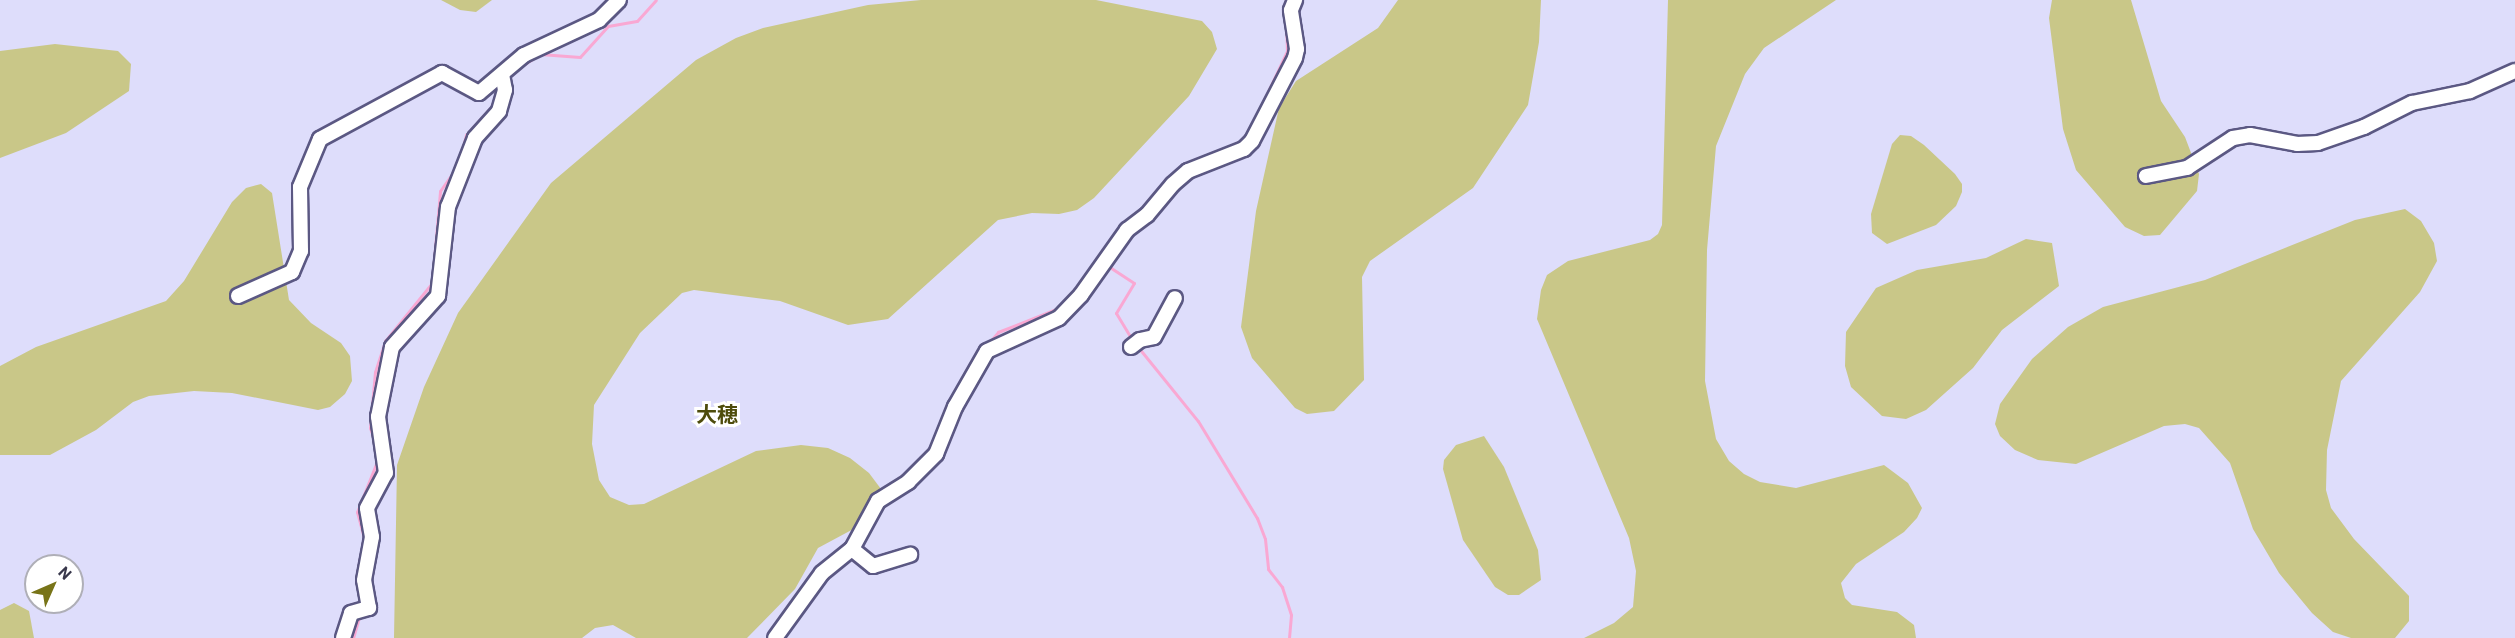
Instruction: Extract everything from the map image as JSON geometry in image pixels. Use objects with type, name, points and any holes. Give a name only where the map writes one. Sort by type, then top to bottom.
[{"type":"street","points":[[238,296],[292,272],[301,251],[300,187],[320,139],[442,73],[479,93],[524,55],[599,20],[619,0]]},
{"type":"street","points":[[775,638],[822,573],[852,549],[878,501],[908,482],[936,454],[955,407],[987,351],[1059,318],[1081,295],[1127,230],[1147,214],[1173,184],[1188,171],[1244,149],[1252,141],[1295,58],[1297,49],[1291,10],[1295,0]]},
{"type":"street","points":[[2146,176],[2187,168],[2234,138],[2250,135],[2310,145],[2364,127],[2412,103],[2470,92],[2515,71]]},
{"type":"street","points":[[343,638],[351,613],[369,608],[364,580],[372,537],[367,508],[386,473],[378,417],[392,347],[438,296],[448,207],[475,138],[499,111],[505,90],[502,75]]},
{"type":"street","points":[[1131,347],[1140,340],[1154,337],[1175,298]]},
{"type":"street","points":[[852,549],[873,566],[910,555]]},
{"type":"shaded area","points":[[441,0],[492,0],[476,12],[460,10]]},
{"type":"shaded area","points":[[921,0],[1096,0],[1202,21],[1212,32],[1217,49],[1189,96],[1094,198],[1077,210],[1059,214],[1032,213],[998,220],[888,319],[848,325],[780,301],[694,290],[682,293],[640,333],[594,405],[592,444],[599,480],[610,497],[629,505],[644,504],[756,451],[801,445],[828,448],[850,458],[869,473],[881,489],[883,496],[859,526],[818,548],[795,589],[747,638],[636,638],[613,625],[595,628],[582,638],[394,638],[397,465],[424,387],[458,313],[551,183],[696,60],[736,38],[763,28],[868,5]]},
{"type":"shaded area","points":[[1398,0],[1541,0],[1539,42],[1528,105],[1473,188],[1370,261],[1362,277],[1364,380],[1334,411],[1307,414],[1295,408],[1252,358],[1241,327],[1256,211],[1279,108],[1296,81],[1378,28]]},
{"type":"shaded area","points":[[1668,0],[1836,0],[1764,48],[1745,74],[1716,146],[1707,250],[1705,381],[1716,439],[1729,461],[1744,474],[1760,482],[1796,488],[1884,465],[1908,483],[1922,508],[1917,518],[1904,532],[1856,564],[1841,583],[1845,598],[1852,605],[1897,612],[1914,625],[1916,638],[1584,638],[1614,623],[1633,607],[1636,571],[1629,538],[1537,319],[1541,290],[1547,275],[1568,261],[1650,240],[1658,234],[1662,225]]},
{"type":"shaded area","points":[[2052,0],[2131,0],[2161,101],[2185,137],[2199,174],[2197,191],[2160,235],[2144,236],[2125,227],[2076,170],[2063,129],[2049,18]]},
{"type":"shaded area","points":[[55,44],[118,51],[131,64],[129,91],[66,133],[0,158],[0,51]]},
{"type":"shaded area","points":[[1900,135],[1911,136],[1924,145],[1955,174],[1962,184],[1962,192],[1956,206],[1936,225],[1887,244],[1872,233],[1871,214],[1892,144]]},
{"type":"shaded area","points":[[261,184],[272,193],[289,300],[311,323],[341,343],[350,356],[352,381],[345,394],[330,407],[318,410],[232,393],[194,391],[149,396],[133,402],[96,430],[50,455],[0,455],[0,366],[36,347],[166,301],[184,281],[232,202],[246,188]]},
{"type":"shaded area","points":[[2405,209],[2421,221],[2434,243],[2437,261],[2420,292],[2341,381],[2327,450],[2326,490],[2331,508],[2354,539],[2409,596],[2409,621],[2395,638],[2351,638],[2333,632],[2312,613],[2279,573],[2253,529],[2230,463],[2199,428],[2185,424],[2164,426],[2076,464],[2038,460],[2015,450],[2000,436],[1995,424],[2000,404],[2032,359],[2068,327],[2103,307],[2205,280],[2355,220]]},
{"type":"shaded area","points":[[2026,239],[2052,243],[2059,286],[2002,330],[1973,368],[1926,410],[1906,419],[1882,416],[1851,387],[1845,366],[1846,332],[1876,288],[1917,270],[1986,258]]},
{"type":"shaded area","points":[[1484,436],[1504,467],[1538,550],[1541,580],[1519,595],[1508,595],[1495,587],[1463,540],[1443,469],[1444,460],[1456,445]]},
{"type":"shaded area","points":[[14,603],[24,608],[24,614],[30,614],[34,638],[0,638],[0,610]]},
{"type":"waterway","points":[[518,68],[540,54],[580,57],[608,26],[637,21],[656,0]]},
{"type":"waterway","points":[[1171,177],[1194,160],[1243,141],[1287,51],[1286,17]]},
{"type":"waterway","points":[[461,155],[466,135],[492,106],[500,85]]},
{"type":"waterway","points":[[375,443],[370,428],[375,372],[385,341],[432,283],[440,191],[457,167]]},
{"type":"waterway","points":[[1157,193],[1166,182]]},
{"type":"waterway","points":[[1132,218],[1147,205]]},
{"type":"waterway","points":[[1108,266],[1134,283],[1116,313],[1132,340]]},
{"type":"waterway","points":[[1067,300],[1079,287]]},
{"type":"waterway","points":[[988,344],[998,332],[1061,307]]},
{"type":"waterway","points":[[1138,347],[1198,421],[1257,518],[1265,539],[1268,569],[1282,587],[1291,615],[1289,638]]},
{"type":"waterway","points":[[360,608],[358,568],[364,538],[357,512],[378,459]]},
{"type":"waterway","points":[[353,638],[360,614]]},
{"type":"district","name":"大穂","points":[[717,414]]}]
